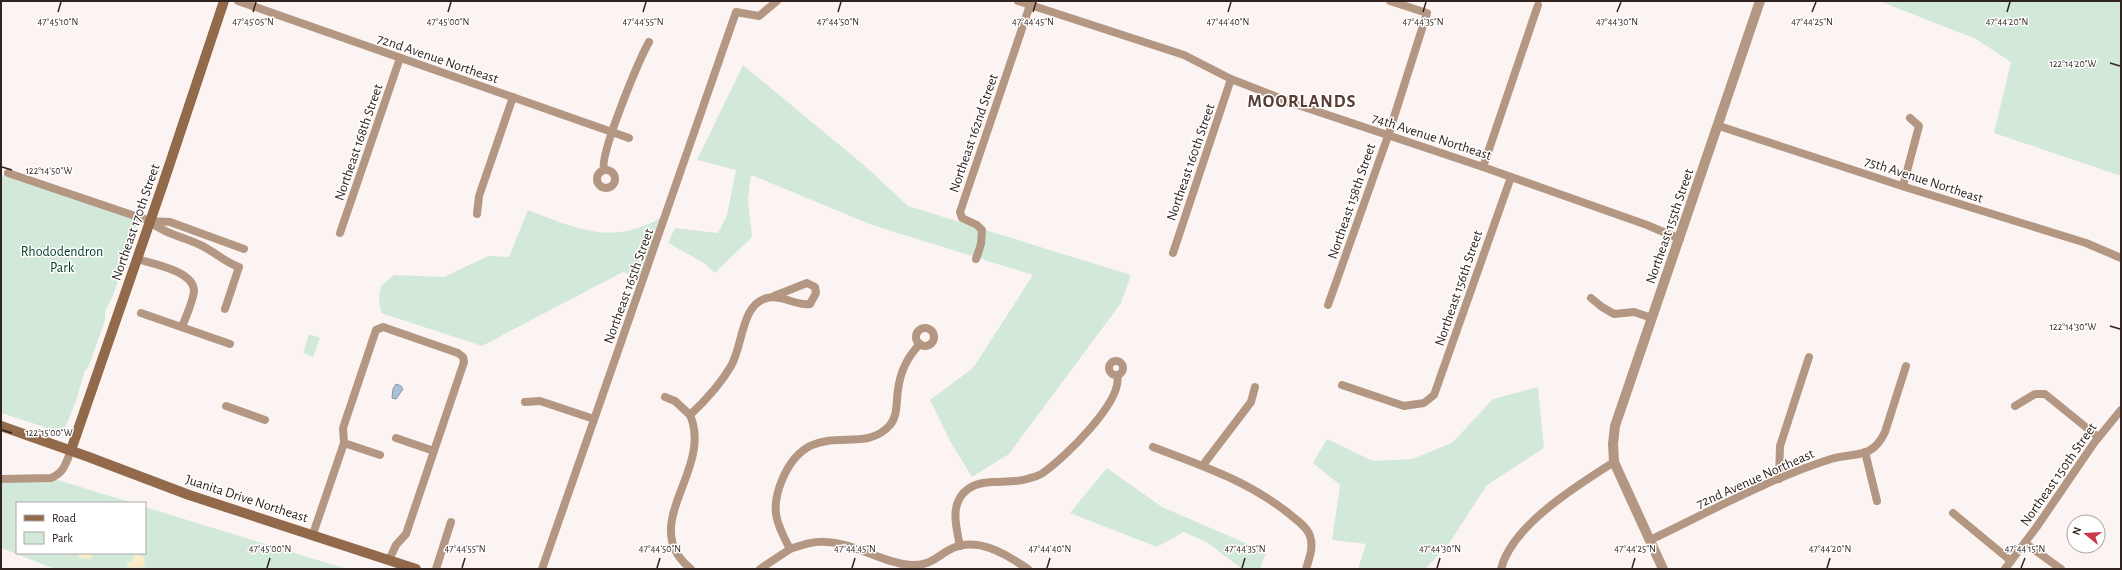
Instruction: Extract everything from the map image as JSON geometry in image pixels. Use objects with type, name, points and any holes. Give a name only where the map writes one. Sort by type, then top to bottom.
[{"type":"main road","name":"Northeast 170th Street","points":[[70,450],[137,259],[224,1]]},
{"type":"main road","name":"Juanita Drive Northeast","points":[[1,426],[70,450],[189,495],[313,534],[416,569]]},
{"type":"street","name":"72nd Avenue Northeast","points":[[238,1],[630,138]]},
{"type":"street","name":"Northeast 165th Street","points":[[542,569],[647,273],[736,12],[747,16],[759,16],[777,1]]},
{"type":"street","name":"74th Avenue Northeast","points":[[1018,1],[1184,55],[1231,79],[1295,104],[1648,224],[1680,239]]},
{"type":"street","name":"Northeast 158th Street","points":[[1328,305],[1388,136],[1426,13],[1390,1]]},
{"type":"street","name":"Northeast 155th Street","points":[[1614,462],[1613,444],[1615,426],[1719,126],[1760,1]]},
{"type":"street","name":"Northeast 162nd Street","points":[[976,259],[981,244],[982,230],[977,225],[962,218],[960,212],[1030,5]]},
{"type":"street","points":[[1483,167],[1538,5]]},
{"type":"street","points":[[604,170],[603,162],[613,132],[639,61],[649,42]]},
{"type":"street","name":"Northeast 168th Street","points":[[340,233],[400,58]]},
{"type":"street","name":"Northeast 160th Street","points":[[1173,253],[1231,79]]},
{"type":"street","points":[[476,214],[479,196],[513,97]]},
{"type":"street","points":[[1903,186],[1919,126],[1910,118]]},
{"type":"street","name":"75th Avenue Northeast","points":[[1719,126],[1903,186],[2086,243],[2121,258]]},
{"type":"street","points":[[8,173],[150,221],[170,222],[244,249]]},
{"type":"street","name":"Northeast 156th Street","points":[[1342,386],[1404,406],[1424,403],[1434,395],[1510,177]]},
{"type":"street","points":[[150,221],[163,231],[199,244],[228,263],[239,267],[225,309]]},
{"type":"street","points":[[137,259],[183,274],[191,281],[193,294],[182,327]]},
{"type":"street","points":[[690,415],[713,393],[732,364],[750,312],[755,305],[765,298],[774,296],[807,282],[815,287],[816,293],[813,302],[806,305],[774,296]]},
{"type":"street","points":[[1591,298],[1614,314],[1634,312],[1652,318]]},
{"type":"street","points":[[141,313],[230,344]]},
{"type":"street","points":[[313,534],[344,443],[343,428],[369,350],[376,330],[383,327],[458,353],[463,357],[464,362],[406,534],[396,544],[389,560]]},
{"type":"street","points":[[790,549],[779,528],[774,504],[778,490],[791,462],[801,452],[812,445],[827,440],[869,438],[886,430],[895,418],[900,377],[907,362],[920,344]]},
{"type":"street","points":[[1779,479],[1780,446],[1809,357]]},
{"type":"street","name":"72nd Avenue Northeast","points":[[1650,540],[1779,479],[1832,459],[1854,456],[1874,449],[1880,442],[1885,432],[1906,366]]},
{"type":"street","points":[[960,546],[954,511],[968,489],[983,483],[1026,480],[1043,473],[1071,448],[1105,412],[1115,391],[1117,375]]},
{"type":"street","points":[[1203,465],[1251,402],[1255,387]]},
{"type":"street","points":[[2015,406],[2035,394],[2045,394],[2098,437]]},
{"type":"street","points":[[665,397],[675,401],[690,415],[694,425],[696,440],[695,451],[670,527],[671,542],[678,555],[691,569]]},
{"type":"street","points":[[525,402],[540,401],[594,419]]},
{"type":"street","points":[[226,406],[265,420]]},
{"type":"street","name":"Northeast 150th Street","points":[[2005,569],[2025,543],[2098,437],[2119,411]]},
{"type":"street","points":[[396,438],[434,451]]},
{"type":"street","points":[[344,443],[380,455]]},
{"type":"street","points":[[1153,447],[1203,465],[1236,480],[1265,496],[1300,522],[1310,535],[1312,549],[1306,569]]},
{"type":"street","points":[[1,478],[51,478],[58,475],[63,470],[70,450]]},
{"type":"street","points":[[1865,452],[1877,501]]},
{"type":"street","points":[[1501,569],[1514,544],[1558,498],[1614,462],[1663,569]]},
{"type":"street","points":[[1953,513],[2011,561]]},
{"type":"street","points":[[436,569],[451,522]]},
{"type":"street","points":[[760,569],[790,549],[812,542],[836,543],[898,563],[929,566],[960,546],[987,547],[1005,553],[1028,569]]},
{"type":"street","points":[[2025,543],[2061,569]]},
{"type":"green space","points":[[1879,1],[2121,1],[2121,176],[1994,133],[2011,62],[1976,39]]},
{"type":"green space","points":[[743,65],[865,166],[908,206],[1131,275],[1121,303],[1009,454],[972,477],[950,441],[930,400],[973,368],[1033,275],[872,225],[751,175],[748,199],[752,237],[715,273],[704,263],[668,243],[675,228],[718,233],[727,215],[736,170],[697,160]]},
{"type":"green space","name":"Rhododendron Park","points":[[1,175],[140,220],[135,228],[113,296],[105,312],[105,320],[88,368],[85,370],[76,401],[66,426],[60,432],[1,413]]},
{"type":"green space","points":[[528,210],[580,229],[612,233],[629,231],[664,216],[643,279],[623,272],[482,346],[381,313],[379,298],[381,286],[394,275],[444,277],[488,256],[509,257]]},
{"type":"green space","points":[[309,334],[320,338],[313,357],[303,353]]},
{"type":"green space","points":[[1538,387],[1544,448],[1487,485],[1448,545],[1425,569],[1358,569],[1366,544],[1332,540],[1340,485],[1313,463],[1327,439],[1373,461],[1412,459],[1452,443],[1493,399]]},
{"type":"green space","points":[[1107,468],[1162,507],[1266,552],[1260,569],[1242,569],[1208,543],[1184,532],[1157,547],[1070,513]]},
{"type":"green space","points":[[51,478],[130,502],[16,502],[16,554],[1,548],[1,479]]},
{"type":"green space","points":[[146,507],[347,569],[55,569],[16,554],[146,554]]},
{"type":"sand","points":[[79,554],[93,554],[93,557],[89,559],[78,558]]},
{"type":"sand","points":[[138,554],[144,557],[145,566],[140,568],[127,567],[127,563],[132,561],[133,557]]},
{"type":"water","points":[[396,384],[401,386],[403,389],[396,399],[392,398],[393,389]]},
{"type":"district","name":"MOORLANDS","points":[[1302,101]]}]
